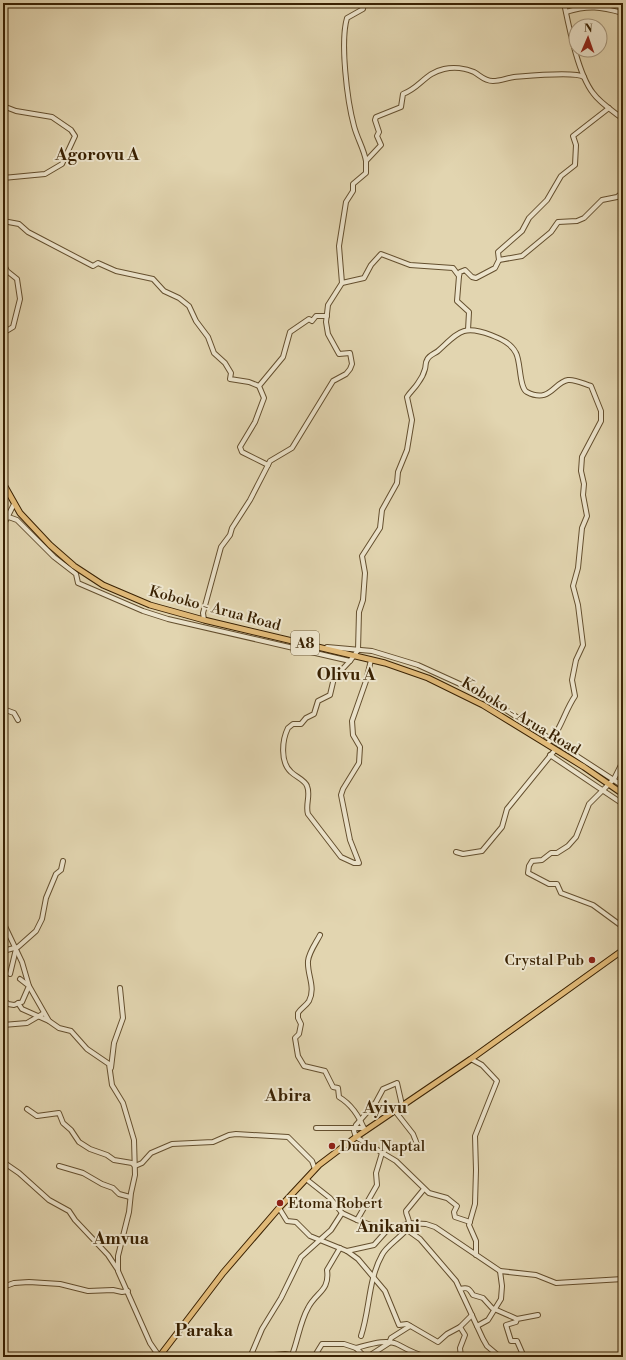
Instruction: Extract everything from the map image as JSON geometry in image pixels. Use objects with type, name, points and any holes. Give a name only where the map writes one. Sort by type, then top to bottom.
[{"type":"main road","name":"Koboko - Arua Road","points":[[3,483],[20,513],[50,546],[74,566],[103,585],[150,605],[204,620],[371,660],[412,672],[444,684],[483,705],[547,744],[623,794]]},
{"type":"main road","points":[[159,1357],[207,1293],[279,1208],[315,1169],[365,1130],[471,1059],[623,950]]},
{"type":"street","points":[[204,620],[203,613],[221,547],[230,535],[232,528],[250,500],[270,461],[292,448],[333,381],[346,374],[352,364],[350,353],[339,354],[328,334],[326,322],[328,316],[328,305],[342,283],[338,254],[343,212],[346,202],[354,191],[353,184],[366,173],[366,161],[353,124],[346,82],[344,42],[347,18],[363,9],[364,3]]},
{"type":"street","points":[[564,3],[571,36],[584,77],[593,94],[623,119]]},
{"type":"street","points":[[566,12],[581,7],[598,7],[623,13]]},
{"type":"street","points":[[366,161],[381,145],[377,136],[379,132],[374,120],[376,117],[401,107],[403,94],[414,90],[430,73],[447,68],[456,68],[472,72],[482,79],[492,81],[515,77],[567,74],[584,77]]},
{"type":"street","points":[[3,106],[16,111],[52,117],[71,130],[75,136],[62,164],[45,174],[3,178]]},
{"type":"street","points":[[468,330],[468,312],[457,302],[460,272],[465,270],[472,277],[476,278],[495,268],[499,260],[498,252],[515,239],[530,218],[548,200],[561,176],[575,166],[576,145],[573,136],[609,108]]},
{"type":"street","points":[[499,260],[522,256],[551,232],[558,222],[577,221],[584,218],[602,200],[616,197],[623,192]]},
{"type":"street","points":[[3,221],[19,224],[28,232],[93,266],[98,264],[116,271],[153,279],[164,290],[189,306],[196,321],[208,337],[214,353],[225,363],[232,373],[230,379],[249,382],[259,386],[264,398],[255,422],[240,447],[242,452],[268,465]]},
{"type":"street","points":[[342,283],[364,278],[371,265],[381,254],[410,265],[453,268],[459,276]]},
{"type":"street","points":[[3,263],[7,271],[17,279],[20,299],[13,327],[3,333]]},
{"type":"street","points":[[259,386],[283,357],[290,332],[309,319],[312,321],[316,316],[328,316]]},
{"type":"street","points":[[371,660],[366,681],[352,722],[353,735],[360,747],[359,763],[342,789],[341,795],[350,840],[359,863],[354,863],[342,857],[308,814],[306,807],[308,794],[306,784],[287,768],[284,746],[288,728],[293,724],[301,724],[306,718],[314,714],[318,701],[330,695],[334,678],[355,656],[358,650],[358,612],[363,600],[365,573],[362,556],[380,528],[382,510],[394,489],[407,450],[412,420],[408,397],[418,383],[429,356],[436,352],[454,334],[468,330],[485,333],[508,343],[515,352],[520,365],[522,387],[526,392],[536,395],[543,395],[550,393],[563,381],[574,380],[591,386],[601,411],[601,420],[582,457],[581,471],[584,481],[583,495],[587,516],[582,528],[578,568],[573,586],[578,605],[583,645],[576,660],[572,680],[574,696],[566,709],[562,722],[547,744]]},
{"type":"street","points":[[3,526],[5,516],[14,504]]},
{"type":"street","points":[[5,516],[18,520],[47,551],[76,574],[78,583],[143,611],[201,627],[350,661]]},
{"type":"street","points":[[320,647],[372,652],[418,665],[457,682],[489,699],[623,786]]},
{"type":"street","points":[[3,709],[14,713],[18,720]]},
{"type":"street","points":[[456,852],[463,854],[482,852],[502,827],[507,809],[555,750]]},
{"type":"street","points":[[550,756],[623,804]]},
{"type":"street","points":[[623,761],[614,779],[604,791],[589,804],[576,837],[568,846],[557,853],[551,853],[542,860],[532,861],[529,866],[528,873],[549,884],[557,884],[561,893],[593,905],[623,927]]},
{"type":"street","points":[[3,951],[16,947],[28,940],[36,931],[42,919],[46,898],[56,874],[61,870],[62,861]]},
{"type":"street","points":[[3,922],[16,947],[29,986],[49,1022]]},
{"type":"street","points":[[320,935],[310,954],[308,962],[312,992],[309,1001],[298,1013],[298,1018],[301,1024],[300,1034],[295,1038],[297,1051],[301,1062],[306,1068],[325,1071],[333,1087],[338,1088],[339,1097],[346,1102],[361,1120],[365,1130]]},
{"type":"street","points":[[10,974],[16,954],[16,947]]},
{"type":"street","points":[[20,979],[29,986]]},
{"type":"street","points":[[3,991],[5,1001],[8,1004],[18,1003],[23,1000],[29,986]]},
{"type":"street","points":[[118,1271],[118,1256],[129,1212],[130,1197],[135,1176],[134,1140],[132,1129],[123,1103],[112,1085],[111,1070],[114,1043],[123,1018],[120,988]]},
{"type":"street","points":[[18,1003],[22,1009],[58,1028],[71,1031],[90,1052],[109,1064],[111,1070]]},
{"type":"street","points":[[3,1025],[27,1024],[44,1014]]},
{"type":"street","points":[[471,1059],[482,1065],[497,1081],[475,1136],[475,1204],[469,1225],[476,1241],[476,1255]]},
{"type":"street","points":[[354,1127],[376,1102],[383,1089],[394,1083],[397,1083],[399,1088],[402,1106]]},
{"type":"street","points":[[27,1109],[37,1116],[59,1113],[63,1123],[71,1130],[79,1142],[90,1149],[107,1155],[114,1160],[132,1163],[135,1166]]},
{"type":"street","points":[[395,1111],[413,1134],[417,1144]]},
{"type":"street","points":[[354,1127],[356,1137],[396,1161],[429,1193],[447,1198],[457,1206],[454,1212],[455,1216],[470,1222]]},
{"type":"street","points":[[316,1128],[354,1127],[365,1130]]},
{"type":"street","points":[[135,1166],[142,1163],[151,1154],[172,1144],[213,1142],[229,1135],[236,1134],[288,1137],[312,1161],[315,1169]]},
{"type":"street","points":[[357,1220],[377,1185],[376,1173],[382,1153]]},
{"type":"street","points":[[3,1162],[19,1172],[49,1200],[69,1211],[75,1220],[108,1255],[118,1271],[150,1343],[159,1357]]},
{"type":"street","points":[[59,1166],[83,1173],[102,1184],[113,1188],[118,1193],[130,1197]]},
{"type":"street","points":[[306,1179],[330,1198],[342,1213],[374,1226],[402,1226],[409,1223],[426,1224],[435,1227],[461,1243],[500,1271],[536,1275],[556,1283],[623,1279]]},
{"type":"street","points":[[361,1336],[365,1324],[373,1275],[387,1247],[408,1230],[409,1223],[406,1211],[424,1189]]},
{"type":"street","points":[[279,1208],[287,1222],[296,1222],[310,1236],[319,1241],[327,1242],[347,1251],[358,1259],[385,1291],[399,1325],[410,1326],[438,1342],[447,1334],[460,1328],[472,1315]]},
{"type":"street","points":[[308,1357],[292,1355],[251,1356],[262,1329],[281,1298],[301,1257],[331,1230],[342,1213]]},
{"type":"street","points":[[402,1226],[420,1239],[456,1281],[487,1346],[500,1357]]},
{"type":"street","points":[[347,1251],[374,1245],[390,1227]]},
{"type":"street","points":[[292,1355],[308,1307],[326,1286],[328,1278],[327,1270],[340,1248]]},
{"type":"street","points":[[477,1326],[488,1320],[490,1314],[496,1309],[501,1299],[502,1286],[500,1271]]},
{"type":"street","points":[[3,1287],[14,1283],[29,1282],[60,1284],[88,1291],[128,1291]]},
{"type":"street","points":[[460,1289],[466,1287],[470,1289],[473,1295],[483,1298],[492,1308],[517,1319]]},
{"type":"street","points":[[524,1357],[517,1341],[511,1341],[506,1325],[516,1322],[517,1319],[538,1315]]},
{"type":"street","points":[[314,1357],[322,1344],[326,1343],[344,1344],[356,1348],[363,1355],[368,1356],[389,1343],[391,1338],[410,1326]]},
{"type":"street","points":[[460,1328],[465,1334],[460,1348],[461,1357]]},
{"type":"street","points":[[356,1348],[377,1342],[398,1344],[403,1348],[428,1357]]},
{"type":"place","name":"Crystal Pub","points":[[592,960]]},
{"type":"place","name":"Dudu Naptal","points":[[332,1146]]},
{"type":"place","name":"Etoma Robert","points":[[280,1203]]},
{"type":"district","name":"Agorovu A","points":[[97,154]]},
{"type":"district","name":"Olivu A","points":[[346,674]]},
{"type":"district","name":"Abira","points":[[288,1095]]},
{"type":"district","name":"Ayivu","points":[[385,1107]]},
{"type":"district","name":"Anikani","points":[[388,1226]]},
{"type":"district","name":"Amvua","points":[[121,1238]]},
{"type":"district","name":"Paraka","points":[[204,1330]]}]
